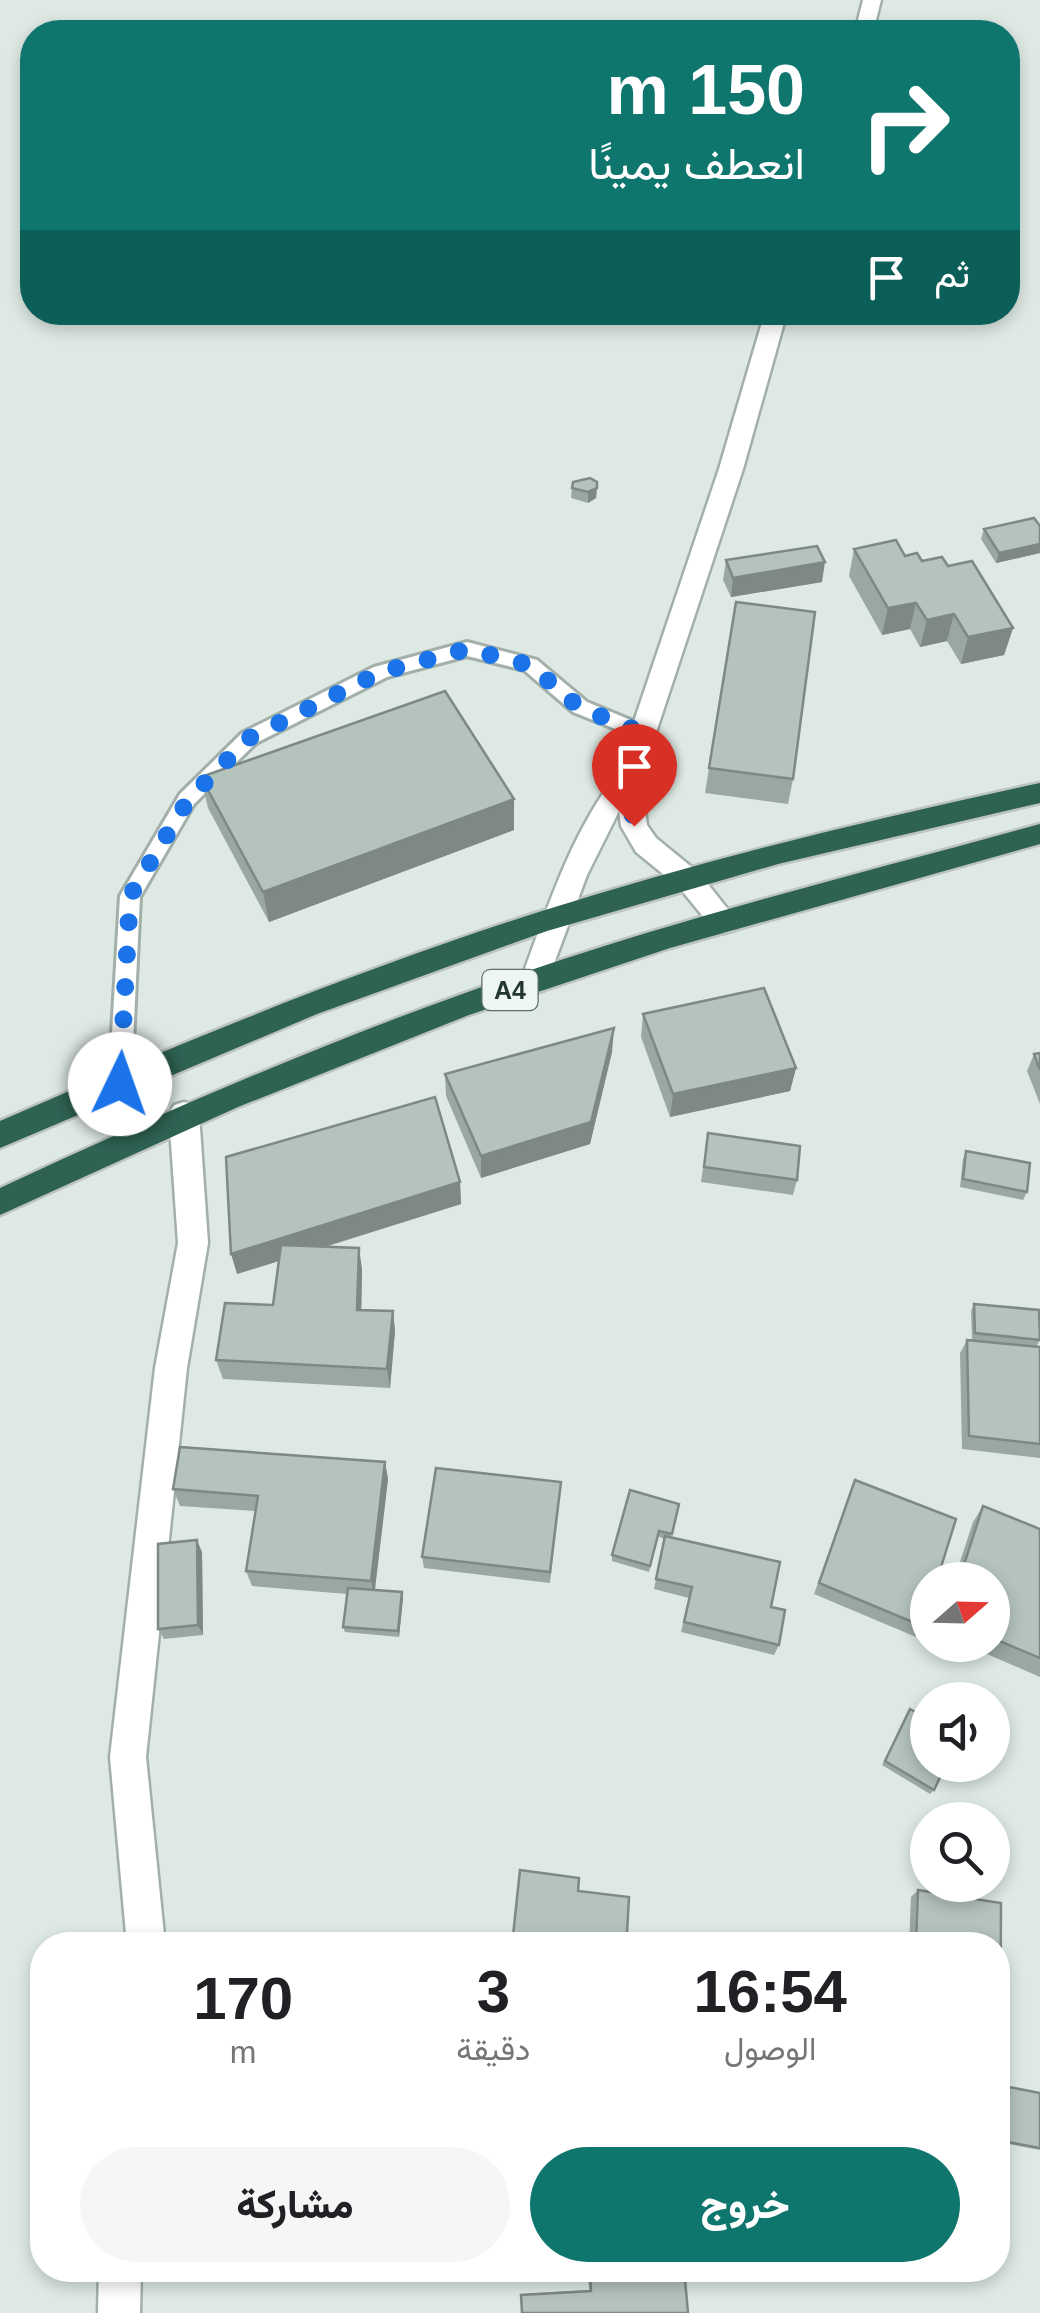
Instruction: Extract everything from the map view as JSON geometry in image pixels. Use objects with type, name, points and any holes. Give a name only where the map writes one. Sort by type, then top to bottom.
[{"type":"highway","name":"A4","points":[[0,1135],[308,1005],[559,918],[882,827],[1040,793]]},
{"type":"highway","name":"A4","points":[[0,1202],[184,1114],[310,1062],[534,982],[724,922],[1040,834]]},
{"type":"street","points":[[534,982],[581,850],[601,810],[628,778],[731,469],[772,325]]},
{"type":"street","points":[[628,778],[634,826],[646,845],[689,880],[724,922]]},
{"type":"street","points":[[145,1932],[128,1757],[171,1368],[193,1243],[184,1114]]},
{"type":"street","points":[[120,2282],[120,2313]]},
{"type":"lane","points":[[120,1084],[130,896],[188,800],[249,738],[381,672],[467,649],[530,665],[580,708],[643,733]]},
{"type":"building","points":[[590,478],[597,482],[597,488],[588,492],[572,488],[573,482]]},
{"type":"building","points":[[1034,518],[1040,526],[1040,544],[999,553],[984,529]]},
{"type":"building","points":[[896,540],[905,556],[917,553],[922,561],[942,557],[948,566],[972,561],[1013,628],[968,637],[954,614],[927,620],[916,603],[888,608],[854,549]]},
{"type":"building","points":[[817,546],[825,562],[733,578],[726,560]]},
{"type":"building","points":[[736,602],[815,612],[793,779],[709,768]]},
{"type":"building","points":[[445,691],[514,799],[263,892],[201,777]]},
{"type":"building","points":[[764,988],[796,1068],[673,1094],[643,1014]]},
{"type":"building","points":[[614,1028],[591,1122],[481,1156],[445,1074]]},
{"type":"building","points":[[435,1097],[460,1182],[231,1254],[226,1157]]},
{"type":"building","points":[[708,1133],[800,1146],[797,1180],[704,1167]]},
{"type":"building","points":[[966,1151],[1030,1163],[1027,1192],[963,1179]]},
{"type":"building","points":[[281,1245],[359,1248],[357,1310],[393,1311],[387,1369],[216,1360],[225,1303],[273,1305]]},
{"type":"building","points":[[974,1304],[1039,1310],[1040,1340],[975,1333]]},
{"type":"building","points":[[967,1340],[1040,1347],[1040,1444],[969,1436]]},
{"type":"building","points":[[180,1447],[385,1462],[371,1581],[246,1571],[258,1496],[173,1489]]},
{"type":"building","points":[[436,1468],[561,1482],[550,1572],[422,1557]]},
{"type":"building","points":[[855,1480],[956,1519],[943,1562],[910,1562],[910,1621],[819,1583]]},
{"type":"building","points":[[630,1490],[679,1504],[672,1534],[659,1531],[650,1566],[612,1555]]},
{"type":"building","points":[[983,1506],[1040,1529],[1040,1658],[1010,1646],[1010,1562],[965,1562]]},
{"type":"building","points":[[665,1536],[780,1562],[771,1607],[785,1610],[779,1645],[684,1622],[692,1587],[656,1579]]},
{"type":"building","points":[[197,1540],[198,1625],[158,1629],[158,1544]]},
{"type":"building","points":[[348,1588],[402,1592],[398,1631],[343,1627]]},
{"type":"building","points":[[910,1709],[910,1776],[885,1761]]},
{"type":"building","points":[[920,1782],[938,1782],[934,1790]]},
{"type":"building","points":[[520,1870],[579,1878],[578,1891],[629,1897],[627,1932],[513,1932]]},
{"type":"building","points":[[918,1902],[1001,1903],[1001,1932],[916,1932]]},
{"type":"building","points":[[1010,2087],[1040,2093],[1040,2148],[1010,2142]]},
{"type":"building","points":[[591,2282],[685,2282],[688,2313],[522,2313],[521,2295],[591,2291]]},
{"type":"route","points":[[120,1084],[130,896],[188,800],[249,738],[303,710],[381,672],[467,649],[530,665],[580,708],[643,733],[628,778],[634,826]]}]
